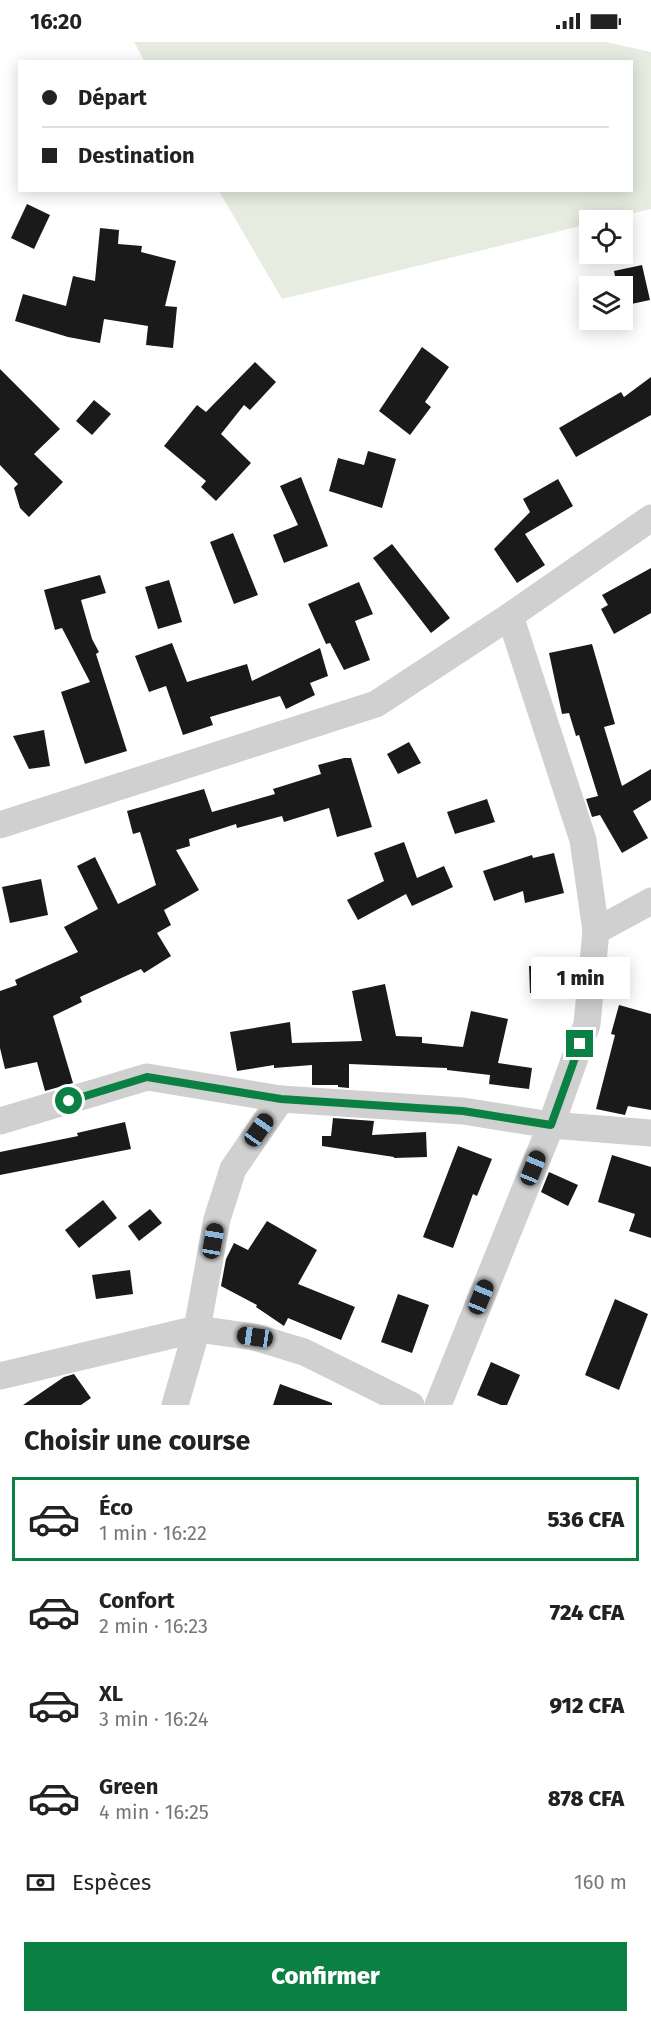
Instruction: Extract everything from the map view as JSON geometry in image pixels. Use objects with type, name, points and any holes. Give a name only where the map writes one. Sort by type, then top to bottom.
[{"type":"street","points":[[0,825],[376,704],[510,616],[651,518]]},
{"type":"street","points":[[438,1405],[551,1125],[587,1024],[596,931],[583,840],[510,616]]},
{"type":"street","points":[[596,931],[651,901]]},
{"type":"street","points":[[0,1121],[147,1077],[281,1099],[463,1111],[551,1125],[651,1132]]},
{"type":"street","points":[[175,1405],[197,1329],[217,1219],[233,1169],[281,1099]]},
{"type":"street","points":[[0,1376],[197,1329],[255,1337],[304,1352],[411,1405]]},
{"type":"shaded area","points":[[134,42],[606,42],[651,52],[651,209],[633,213],[633,210],[579,210],[579,226],[282,299],[220,192],[633,192],[633,60],[144,60]]},
{"type":"building","points":[[27,204],[50,215],[34,249],[11,238]]},
{"type":"building","points":[[100,228],[119,230],[118,244],[142,246],[141,252],[176,261],[165,306],[177,307],[173,348],[146,345],[148,326],[104,319],[100,343],[68,337],[15,321],[23,294],[66,306],[73,276],[95,281]]},
{"type":"building","points":[[642,265],[650,300],[633,304],[633,276],[615,276],[614,271]]},
{"type":"building","points":[[422,347],[449,367],[425,402],[431,407],[410,435],[379,411]]},
{"type":"building","points":[[255,362],[276,382],[250,410],[244,405],[221,434],[251,463],[216,501],[201,487],[206,481],[164,446],[197,405],[206,412]]},
{"type":"building","points":[[0,369],[60,429],[34,454],[63,482],[29,517],[20,508],[14,488],[18,484],[0,465]]},
{"type":"building","points":[[651,377],[651,415],[576,457],[559,428],[621,392],[624,397]]},
{"type":"building","points":[[94,400],[111,414],[92,435],[76,421]]},
{"type":"building","points":[[368,451],[396,459],[382,508],[329,491],[338,458],[364,465]]},
{"type":"building","points":[[301,477],[328,546],[284,563],[273,535],[298,525],[280,486]]},
{"type":"building","points":[[558,479],[573,506],[525,534],[545,565],[517,583],[494,549],[530,512],[523,499]]},
{"type":"building","points":[[233,533],[258,595],[234,604],[210,542]]},
{"type":"building","points":[[392,544],[450,618],[431,633],[373,558]]},
{"type":"building","points":[[651,568],[651,613],[614,634],[601,609],[608,605],[602,595]]},
{"type":"building","points":[[100,575],[106,593],[81,600],[92,639],[99,652],[96,654],[127,751],[85,764],[61,692],[90,682],[62,628],[55,630],[44,590]]},
{"type":"building","points":[[169,580],[182,622],[158,629],[145,587]]},
{"type":"building","points":[[359,582],[373,614],[355,621],[370,660],[344,670],[330,643],[326,644],[308,604]]},
{"type":"building","points":[[172,643],[187,682],[247,664],[252,681],[320,648],[328,676],[310,683],[315,695],[286,709],[280,696],[210,717],[213,725],[183,735],[166,686],[149,692],[135,656]]},
{"type":"building","points":[[592,644],[615,724],[604,727],[622,786],[651,769],[651,800],[633,811],[648,838],[622,853],[600,815],[592,817],[586,799],[598,796],[579,735],[576,736],[569,713],[562,714],[549,653]]},
{"type":"building","points":[[44,730],[50,766],[29,769],[13,736]]},
{"type":"building","points":[[409,742],[421,763],[398,774],[387,754]]},
{"type":"building","points":[[351,758],[372,827],[337,837],[329,808],[284,822],[282,816],[237,828],[236,824],[189,839],[190,846],[176,850],[199,890],[164,910],[171,925],[157,933],[171,956],[144,973],[141,969],[80,997],[82,1002],[53,1016],[73,1083],[45,1091],[37,1062],[5,1069],[0,1048],[0,991],[17,985],[15,980],[78,952],[64,927],[98,909],[77,866],[95,857],[118,904],[156,885],[140,832],[133,834],[127,811],[204,789],[212,812],[275,794],[273,789],[321,774],[318,765]]},
{"type":"building","points":[[487,799],[495,822],[455,834],[447,812]]},
{"type":"building","points":[[404,842],[417,878],[444,866],[453,887],[412,906],[406,894],[358,920],[347,900],[384,881],[374,853]]},
{"type":"building","points":[[554,853],[564,893],[525,903],[523,891],[494,901],[483,871],[532,855],[533,858]]},
{"type":"building","points":[[41,879],[48,915],[10,923],[2,887]]},
{"type":"building","points":[[560,965],[561,992],[530,993],[529,966]]},
{"type":"building","points":[[385,984],[396,1036],[422,1037],[422,1043],[463,1047],[471,1011],[508,1019],[498,1063],[532,1068],[529,1089],[489,1084],[490,1075],[447,1070],[447,1068],[349,1064],[349,1088],[338,1087],[338,1085],[312,1085],[312,1065],[274,1068],[274,1065],[237,1071],[230,1032],[290,1022],[292,1043],[362,1041],[352,991]]},
{"type":"building","points":[[619,1005],[651,1014],[651,1110],[628,1106],[625,1115],[596,1109],[615,1035],[611,1034]]},
{"type":"building","points":[[333,1118],[374,1121],[372,1135],[426,1132],[427,1157],[394,1158],[322,1146],[322,1136],[331,1136]]},
{"type":"building","points":[[125,1122],[131,1149],[0,1175],[0,1152],[78,1136],[77,1133]]},
{"type":"building","points":[[458,1146],[492,1159],[477,1196],[473,1194],[453,1248],[423,1237]]},
{"type":"building","points":[[612,1155],[651,1167],[651,1238],[629,1231],[635,1214],[598,1202]]},
{"type":"building","points":[[549,1172],[578,1185],[568,1206],[541,1192]]},
{"type":"building","points":[[103,1200],[117,1218],[79,1248],[65,1230]]},
{"type":"building","points":[[150,1209],[162,1223],[139,1241],[128,1226]]},
{"type":"building","points":[[267,1221],[317,1250],[298,1284],[355,1307],[341,1340],[288,1318],[284,1326],[256,1307],[257,1305],[221,1286],[226,1259],[234,1243],[248,1250]]},
{"type":"building","points":[[130,1270],[133,1294],[96,1299],[92,1275]]},
{"type":"building","points":[[398,1294],[429,1305],[412,1353],[381,1342]]},
{"type":"building","points":[[615,1299],[648,1314],[619,1390],[585,1375]]},
{"type":"building","points":[[491,1362],[520,1375],[507,1405],[501,1405],[477,1395]]},
{"type":"building","points":[[74,1374],[91,1398],[81,1405],[23,1405],[64,1377]]},
{"type":"building","points":[[280,1384],[332,1403],[332,1405],[273,1405]]},
{"type":"route","points":[[69,1101],[147,1077],[281,1099],[463,1111],[551,1125],[580,1044]]}]
